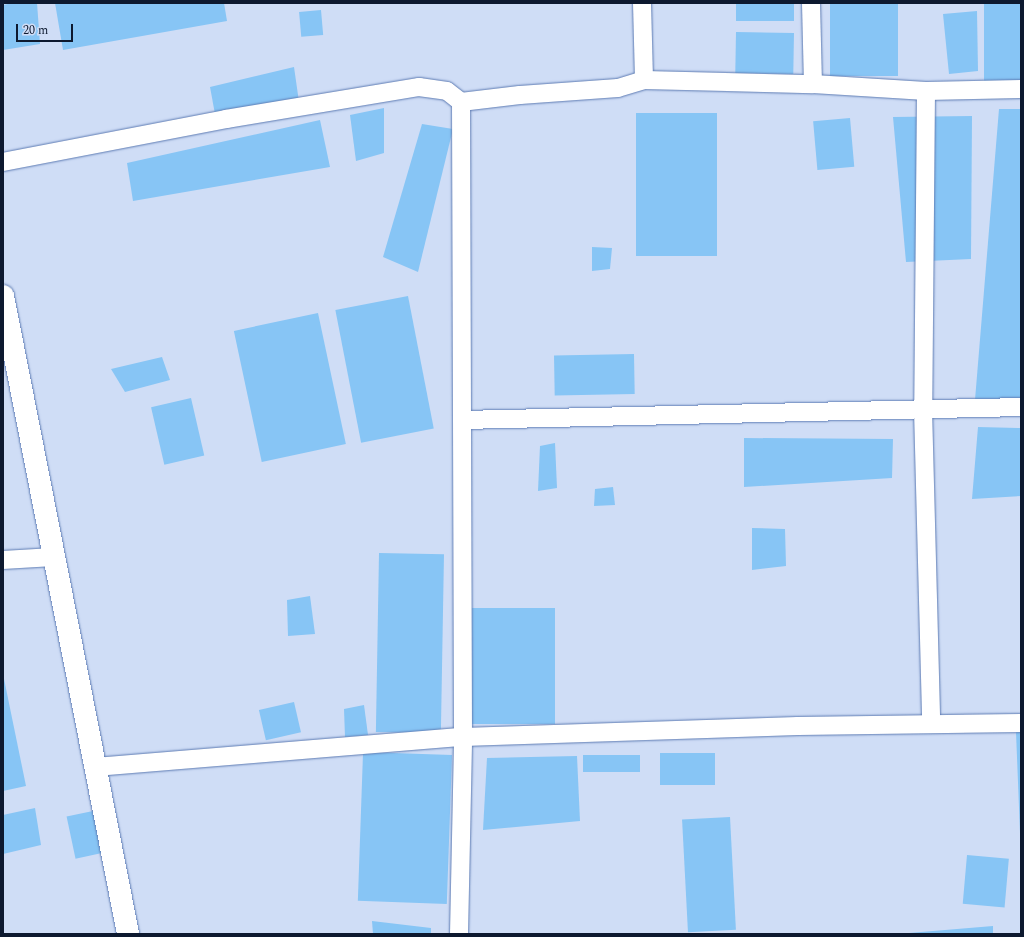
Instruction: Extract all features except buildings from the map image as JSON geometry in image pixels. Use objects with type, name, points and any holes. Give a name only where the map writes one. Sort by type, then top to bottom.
[{"type":"street","points":[[642,3],[644,80]]},
{"type":"street","points":[[811,3],[813,84]]},
{"type":"street","points":[[3,162],[226,119],[419,87],[447,91],[461,102],[520,95],[618,88],[644,80],[813,84],[926,91],[1021,89]]},
{"type":"street","points":[[926,91],[923,409],[931,723]]},
{"type":"street","points":[[459,934],[463,737],[461,102]]},
{"type":"street","points":[[3,296],[128,934]]},
{"type":"street","points":[[462,420],[1021,407]]},
{"type":"street","points":[[3,560],[53,557]]},
{"type":"street","points":[[95,767],[463,737],[931,723],[1021,723]]}]
